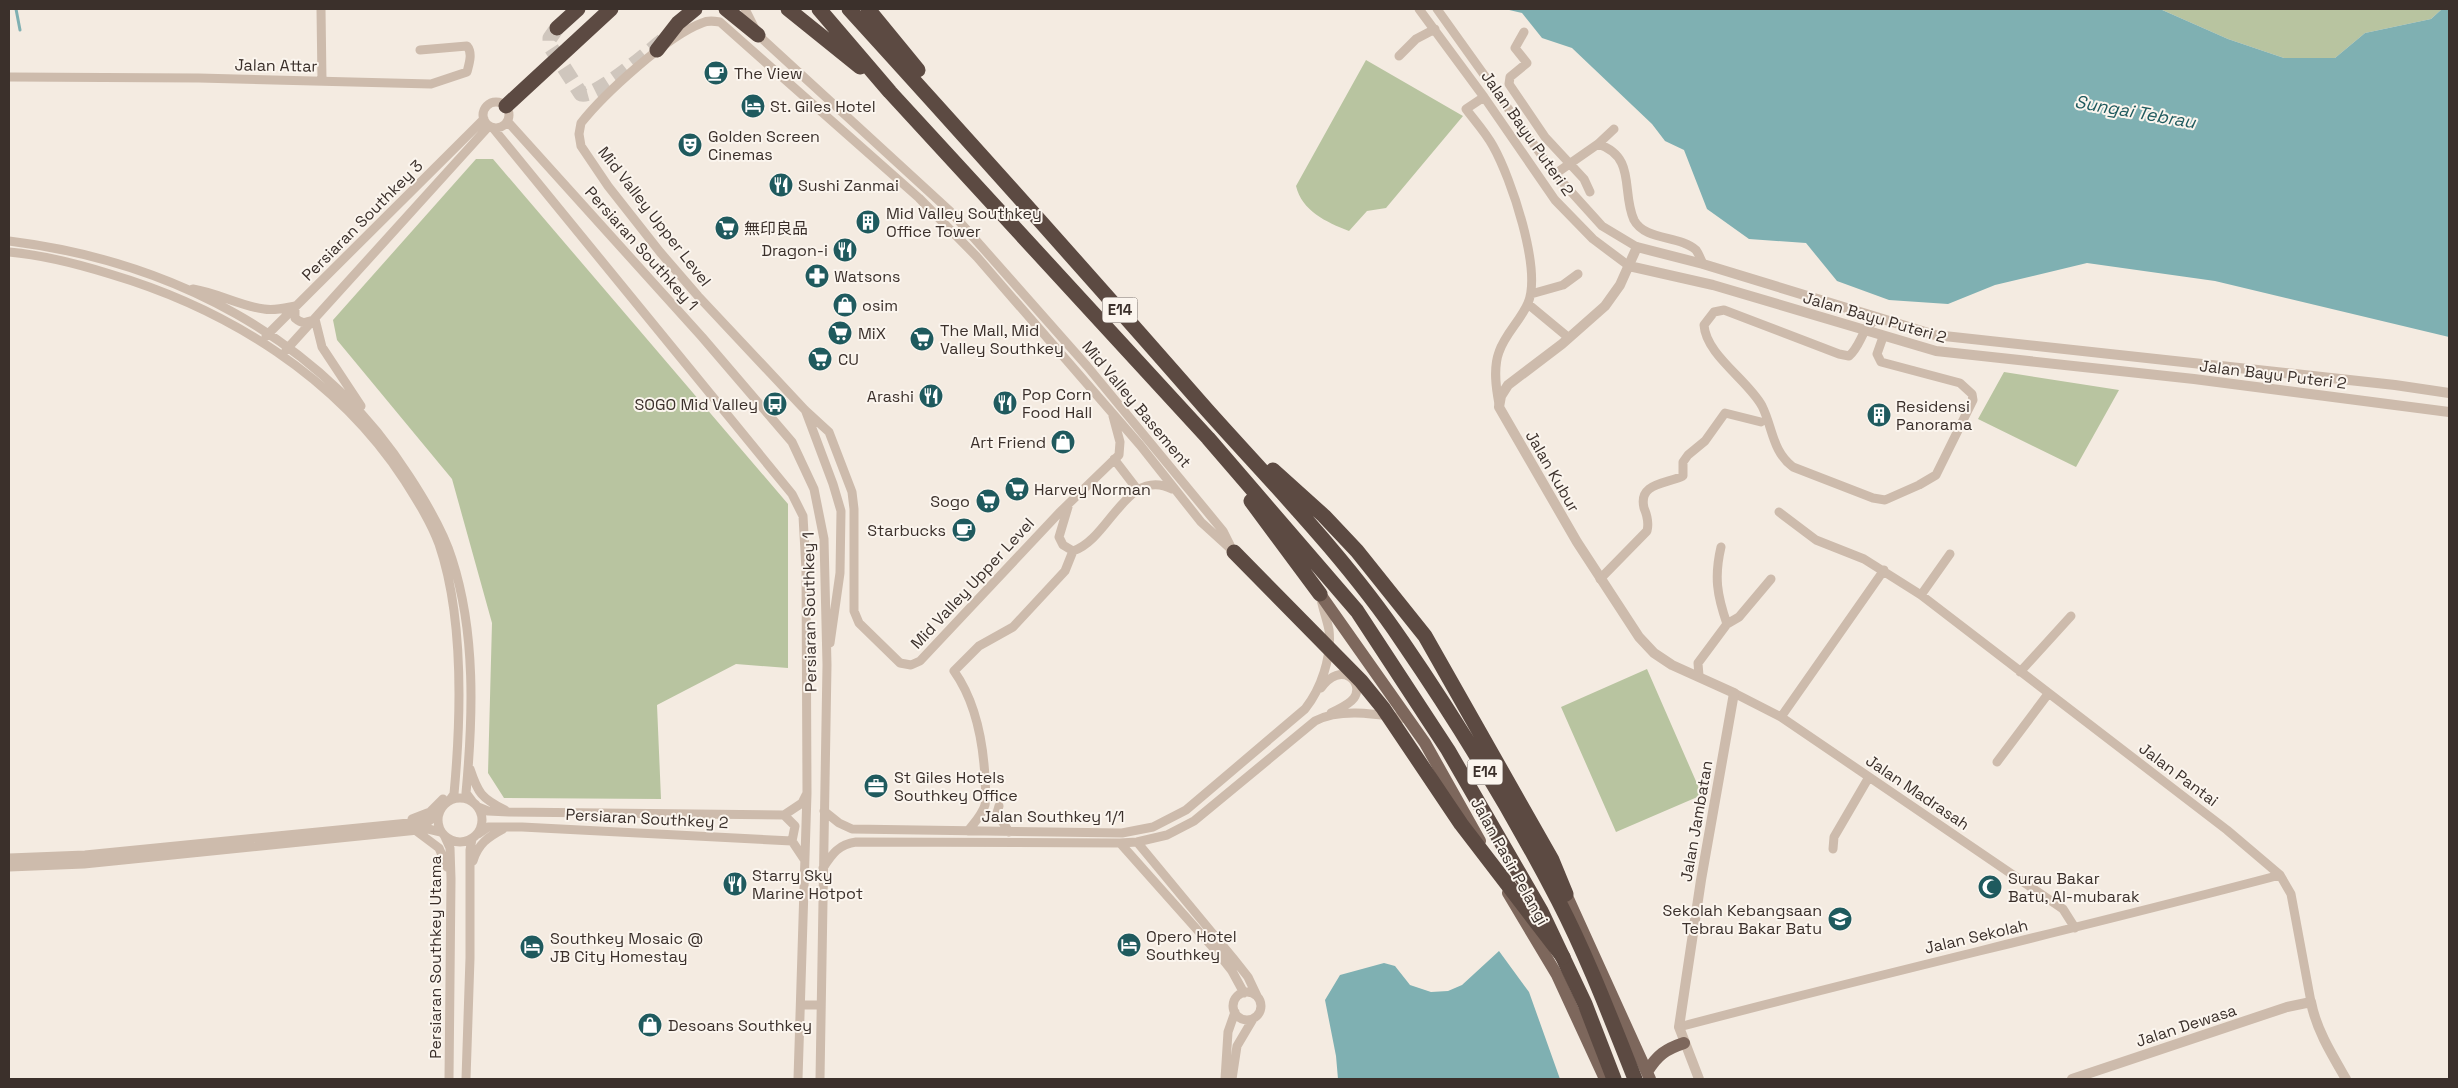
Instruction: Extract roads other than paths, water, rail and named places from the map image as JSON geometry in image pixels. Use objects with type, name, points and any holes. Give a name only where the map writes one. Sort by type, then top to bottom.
[{"type":"highway","points":[[557,28],[578,9]]},
{"type":"highway","points":[[510,103],[611,9]]},
{"type":"highway","points":[[657,50],[678,23],[695,9]]},
{"type":"highway","points":[[726,9],[758,35]]},
{"type":"highway","points":[[788,9],[890,92]]},
{"type":"highway","name":"E14","points":[[819,9],[890,92],[1208,438],[1357,611],[1448,750],[1541,911],[1585,1004],[1614,1079]]},
{"type":"highway","name":"E14","points":[[849,9],[1022,199],[1284,495],[1401,639],[1482,767],[1558,900],[1644,1077]]},
{"type":"highway","points":[[868,9],[1022,199]]},
{"type":"highway","points":[[1217,421],[1324,516],[1357,551],[1426,636],[1552,860],[1566,894]]},
{"type":"highway","points":[[1208,438],[1320,594]]},
{"type":"highway","points":[[1234,552],[1361,681],[1383,708],[1466,831],[1563,957]]},
{"type":"main road","name":"Jalan Pasir Pelangi","points":[[1320,594],[1409,720],[1466,816],[1522,918],[1557,975],[1605,1079]]},
{"type":"main road","name":"Jalan Pasir Pelangi","points":[[1566,894],[1644,1077]]},
{"type":"main road","points":[[1644,1077],[1655,1058],[1663,1051],[1684,1043]]},
{"type":"street","points":[[321,9],[322,81]]},
{"type":"street","points":[[745,9],[758,35],[819,91],[858,142]]},
{"type":"street","name":"Jalan Bayu Puteri 2","points":[[1419,9],[1484,97],[1555,200],[1593,240],[1629,266],[1713,285],[1883,337],[1936,351],[2194,379],[2449,412]]},
{"type":"street","name":"Jalan Bayu Puteri 2","points":[[1437,9],[1555,174],[1602,226],[1637,247],[1703,264],[1935,335],[2396,385],[2449,394]]},
{"type":"street","name":"Mid Valley Upper Level","points":[[1113,416],[1121,448],[1114,459],[1068,504],[920,661],[911,664],[900,663],[859,623],[854,611],[854,509],[852,492],[829,432],[805,410],[698,296],[660,252],[608,186],[582,146],[579,134],[581,123],[657,50],[701,23],[713,20],[720,22],[858,142],[919,198],[977,258],[1140,445],[1202,522],[1234,552]]},
{"type":"street","points":[[1399,56],[1416,39],[1435,29]]},
{"type":"street","points":[[1524,32],[1515,48],[1527,63],[1510,77],[1510,84],[1545,137],[1584,179],[1590,192]]},
{"type":"street","name":"Jalan Attar","points":[[9,78],[431,84],[467,72],[470,62],[470,49],[467,46],[420,50]]},
{"type":"street","name":"Mid Valley Basement","points":[[819,91],[951,212],[1087,366],[1223,531],[1234,552]]},
{"type":"street","points":[[1484,97],[1466,110],[1490,140],[1505,171],[1529,251],[1532,272],[1531,294],[1528,304],[1499,351],[1496,387],[1499,407]]},
{"type":"street","points":[[490,103],[510,103],[508,122],[501,127],[489,124],[484,110],[490,103]]},
{"type":"street","points":[[510,103],[515,129]]},
{"type":"street","name":"Persiaran Southkey 1","points":[[508,122],[702,337],[792,442],[814,489],[824,539],[827,665],[820,1079]]},
{"type":"street","name":"Persiaran Southkey 1","points":[[489,124],[792,494],[803,516],[806,570],[807,793],[802,1005],[798,1079]]},
{"type":"street","name":"Persiaran Southkey 3","points":[[282,355],[482,135],[489,124]]},
{"type":"street","name":"Persiaran Southkey 3","points":[[260,341],[270,334],[295,306],[489,124]]},
{"type":"street","points":[[1555,174],[1598,144],[1614,128]]},
{"type":"street","points":[[482,135],[491,133],[500,136]]},
{"type":"street","points":[[1598,144],[1609,148],[1616,154],[1623,166],[1634,219],[1639,226],[1688,244],[1697,251],[1703,264]]},
{"type":"street","points":[[9,240],[48,246],[116,262],[187,288],[270,334],[288,347],[327,379],[378,432]]},
{"type":"street","points":[[1499,407],[1501,396],[1508,386],[1569,338],[1605,306],[1620,285],[1637,247]]},
{"type":"street","points":[[9,252],[82,265],[144,284],[204,309],[282,355],[322,385],[358,420],[390,458],[411,491],[439,544],[457,624],[458,733],[454,794],[438,814],[429,821],[94,854],[9,858]]},
{"type":"street","points":[[1531,294],[1563,285],[1578,274]]},
{"type":"street","points":[[9,867],[84,864],[428,829],[443,834],[458,843],[475,837],[483,820],[475,804],[466,793],[471,731],[467,622],[452,557],[437,524],[399,461],[322,346],[315,319],[304,323],[300,322],[295,318],[295,306],[264,309],[215,292],[187,288]]},
{"type":"street","points":[[1528,304],[1569,338]]},
{"type":"street","points":[[1878,319],[1870,323],[1864,331],[1856,351],[1849,356],[1839,354],[1724,310],[1714,312],[1704,325],[1708,341],[1762,406],[1776,448],[1783,459],[1793,467],[1873,498],[1885,500],[1919,486],[1936,474],[1973,400],[1972,394],[1960,383],[1881,362],[1877,354],[1883,337]]},
{"type":"street","name":"Jalan Kubur","points":[[1499,407],[1600,580],[1639,637],[1654,653],[1672,664],[1734,693]]},
{"type":"street","points":[[805,410],[833,484],[840,511],[840,573],[827,665]]},
{"type":"street","points":[[1600,580],[1647,531],[1647,517],[1642,499],[1644,492],[1684,476],[1683,462],[1688,455],[1705,442],[1725,413],[1761,422]]},
{"type":"street","points":[[1114,459],[1137,489]]},
{"type":"street","points":[[968,831],[981,814],[984,806],[984,751],[964,685],[954,671],[979,646],[1013,627],[1065,571],[1073,551],[1088,542],[1137,489],[1155,483],[1175,490]]},
{"type":"street","name":"Mid Valley Upper Level","points":[[1068,504],[1059,537],[1063,545],[1073,551]]},
{"type":"street","name":"Jalan Pantai","points":[[1779,512],[1816,540],[1884,570],[1921,596],[2227,830],[2280,875],[2291,894],[2313,1014],[2346,1079]]},
{"type":"street","points":[[1722,547],[1716,574],[1720,606],[1727,624]]},
{"type":"street","points":[[1921,596],[1950,554]]},
{"type":"street","points":[[1781,717],[1884,570]]},
{"type":"street","points":[[1699,676],[1698,663],[1727,624],[1739,617],[1771,579]]},
{"type":"street","name":"Jalan Southkey 1/1","points":[[1317,694],[1329,646],[1329,631],[1320,594]]},
{"type":"street","points":[[2020,672],[2071,616]]},
{"type":"street","name":"Jalan Southkey 1/1","points":[[823,868],[837,848],[846,843],[856,842],[1120,843],[1137,842],[1167,835],[1194,821],[1315,721],[1353,700],[1356,695],[1356,685],[1348,676],[1336,674],[1326,680],[1306,709],[1186,810],[1153,827],[1122,834],[852,830],[838,823],[824,811]]},
{"type":"street","name":"Jalan Madrasah","points":[[1734,693],[1781,717],[2063,909],[2075,928]]},
{"type":"street","name":"Jalan Jambatan","points":[[1684,1043],[1679,1027],[1701,880],[1734,693]]},
{"type":"street","points":[[1997,762],[2048,694]]},
{"type":"street","points":[[1324,716],[1347,714],[1409,720]]},
{"type":"street","points":[[469,764],[479,793],[486,800],[509,812]]},
{"type":"street","points":[[1833,849],[1834,838],[1869,777]]},
{"type":"street","points":[[405,822],[430,812],[444,797],[455,779]]},
{"type":"street","points":[[805,862],[800,850],[792,841],[794,826],[784,815],[802,803],[807,793]]},
{"type":"street","points":[[449,801],[464,798],[475,804]]},
{"type":"street","name":"Persiaran Southkey 2","points":[[475,804],[488,811],[509,812],[784,815]]},
{"type":"street","points":[[999,806],[997,813],[1010,832]]},
{"type":"street","points":[[438,814],[438,824],[443,834]]},
{"type":"street","name":"Persiaran Southkey 2","points":[[475,837],[488,827],[506,827],[792,841]]},
{"type":"street","points":[[470,871],[476,850],[490,835],[506,827]]},
{"type":"street","points":[[415,830],[439,848],[451,879]]},
{"type":"street","name":"Persiaran Southkey Utama","points":[[443,834],[450,848],[451,879],[449,1079]]},
{"type":"street","name":"Persiaran Southkey Utama","points":[[466,1079],[470,850],[475,837]]},
{"type":"street","points":[[1137,842],[1233,958],[1248,978],[1257,996],[1262,1009],[1260,1014],[1253,1019],[1237,1046],[1232,1079]]},
{"type":"street","points":[[1120,843],[1217,952],[1232,972],[1244,993]]},
{"type":"street","name":"Jalan Sekolah","points":[[1679,1027],[1868,977],[2075,928],[2280,875]]},
{"type":"street","points":[[1253,1019],[1240,1018],[1235,1012],[1233,1004],[1235,998],[1244,993],[1250,992],[1257,996]]},
{"type":"street","name":"Jalan Dewasa","points":[[2072,1079],[2287,1007],[2311,1002]]},
{"type":"street","points":[[802,1005],[821,1005]]},
{"type":"street","points":[[1225,1079],[1228,1032],[1235,1012]]},
{"type":"street","points":[[1684,1043],[1699,1079]]},
{"type":"water","name":"Sungai Tebrau","points":[[1505,9],[2160,9],[2228,39],[2284,58],[2335,58],[2365,33],[2431,19],[2442,9],[2449,9],[2449,337],[2215,281],[2087,263],[1995,285],[1948,304],[1889,300],[1837,281],[1806,243],[1749,239],[1707,209],[1684,150],[1665,141],[1652,124],[1572,48],[1542,38],[1522,13]]},
{"type":"water","points":[[1499,951],[1529,992],[1560,1079],[1338,1079],[1336,1056],[1325,1000],[1340,975],[1384,963],[1395,966],[1410,985],[1431,992],[1448,991],[1462,985]]},
{"type":"waterway","points":[[16,9],[20,30]]},
{"type":"tunnel","points":[[557,28],[550,38],[550,46],[581,94],[599,89],[666,38]]},
{"type":"place","name":"The View","points":[[716,73]]},
{"type":"place","name":"St. Giles Hotel","points":[[753,106]]},
{"type":"place","name":"Golden Screen Cinemas","points":[[690,145]]},
{"type":"place","name":"Sushi Zanmai","points":[[781,185]]},
{"type":"place","name":"Mid Valley Southkey Office Tower","points":[[868,222]]},
{"type":"place","name":"無印良品","points":[[727,228]]},
{"type":"place","name":"Dragon-i","points":[[845,250]]},
{"type":"place","name":"Watsons","points":[[817,276]]},
{"type":"place","name":"osim","points":[[845,305]]},
{"type":"place","name":"MiX","points":[[840,333]]},
{"type":"place","name":"The Mall, Mid Valley Southkey","points":[[922,339]]},
{"type":"place","name":"CU","points":[[820,359]]},
{"type":"place","name":"Arashi","points":[[931,396]]},
{"type":"place","name":"Pop Corn Food Hall","points":[[1005,403]]},
{"type":"place","name":"SOGO Mid Valley","points":[[775,404]]},
{"type":"place","name":"Residensi Panorama","points":[[1879,415]]},
{"type":"place","name":"Art Friend","points":[[1063,442]]},
{"type":"place","name":"Harvey Norman","points":[[1017,489]]},
{"type":"place","name":"Sogo","points":[[988,501]]},
{"type":"place","name":"Starbucks","points":[[964,530]]},
{"type":"place","name":"St Giles Hotels Southkey Office","points":[[876,786]]},
{"type":"place","name":"Starry Sky Marine Hotpot","points":[[735,884]]},
{"type":"place","name":"Surau Bakar Batu, Al-mubarak","points":[[1990,887]]},
{"type":"place","name":"Sekolah Kebangsaan Tebrau Bakar Batu","points":[[1840,919]]},
{"type":"place","name":"Opero Hotel Southkey","points":[[1129,945]]},
{"type":"place","name":"Southkey Mosaic @ JB City Homestay","points":[[532,947]]},
{"type":"place","name":"Desoans Southkey","points":[[650,1025]]}]
